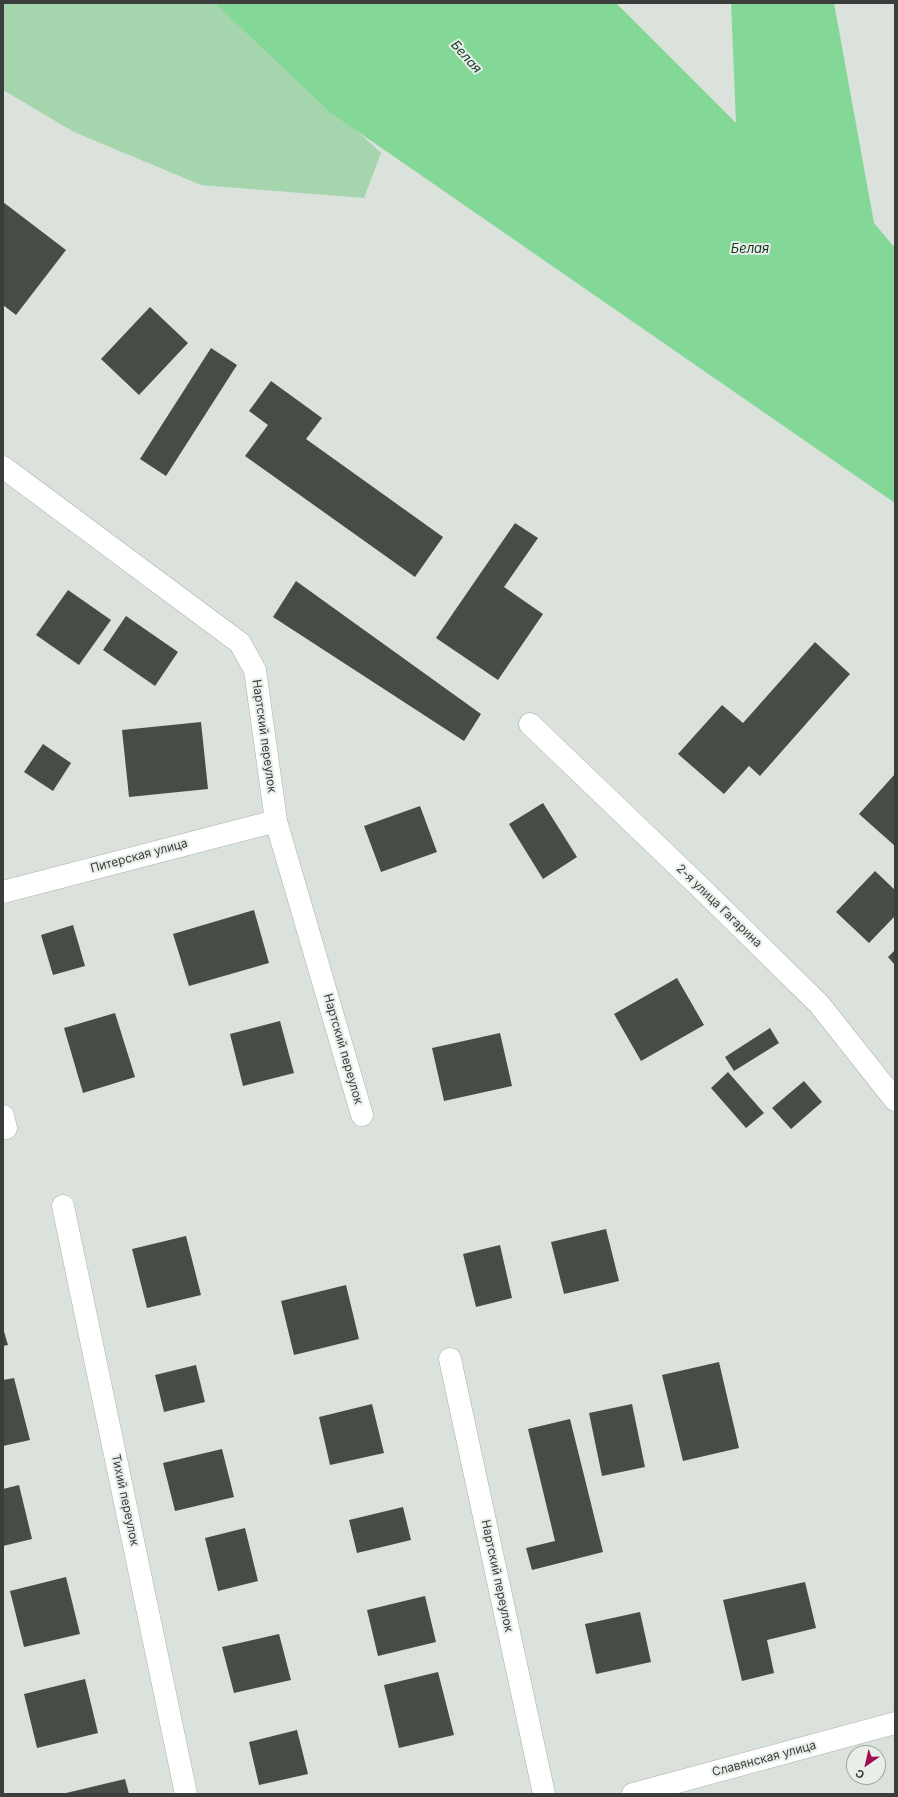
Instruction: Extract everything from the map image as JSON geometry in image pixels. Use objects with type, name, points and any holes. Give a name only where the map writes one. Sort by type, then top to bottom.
[{"type":"street","name":"Нартский переулок","points":[[3,466],[240,643],[255,670],[276,821],[362,1115]]},
{"type":"street","name":"2-я улица Гагарина","points":[[530,724],[819,1004],[895,1100]]},
{"type":"street","name":"Питерская улица","points":[[3,892],[276,821]]},
{"type":"street","name":"Тихий переулок","points":[[63,1206],[186,1794]]},
{"type":"street","name":"Нартский переулок","points":[[450,1359],[544,1794]]},
{"type":"street","name":"Славянская улица","points":[[633,1794],[895,1723]]},
{"type":"shaded area","points":[[3,3],[216,3],[256,37],[381,153],[364,198],[201,185],[74,132],[3,90]]},
{"type":"water","name":"Белая","points":[[215,3],[616,3],[736,123],[731,3],[834,3],[874,223],[895,248],[895,503],[331,113]]},
{"type":"building","points":[[3,202],[66,250],[16,315],[3,305]]},
{"type":"building","points":[[150,307],[188,343],[139,395],[101,359]]},
{"type":"building","points":[[211,348],[237,365],[166,476],[140,459]]},
{"type":"building","points":[[271,381],[322,418],[306,439],[443,537],[415,577],[245,456],[268,425],[249,411]]},
{"type":"building","points":[[515,523],[538,538],[504,587],[543,614],[498,680],[436,638]]},
{"type":"building","points":[[296,581],[481,714],[464,741],[273,617]]},
{"type":"building","points":[[68,590],[111,620],[79,665],[36,635]]},
{"type":"building","points":[[126,616],[178,652],[155,686],[103,650]]},
{"type":"building","points":[[815,642],[850,674],[760,776],[749,766],[724,794],[678,754],[722,705],[743,723]]},
{"type":"building","points":[[201,722],[208,789],[129,797],[122,730]]},
{"type":"building","points":[[43,744],[71,763],[53,791],[24,772]]},
{"type":"building","points":[[895,774],[895,846],[859,814]]},
{"type":"building","points":[[543,803],[577,857],[543,879],[509,824]]},
{"type":"building","points":[[420,806],[437,852],[381,872],[364,826]]},
{"type":"building","points":[[875,871],[895,890],[895,916],[869,943],[836,912]]},
{"type":"building","points":[[254,910],[269,963],[189,986],[173,934]]},
{"type":"building","points":[[73,925],[85,966],[53,975],[41,935]]},
{"type":"building","points":[[895,950],[895,965],[888,957]]},
{"type":"building","points":[[677,978],[704,1025],[641,1061],[614,1014]]},
{"type":"building","points":[[115,1013],[135,1077],[83,1093],[64,1028]]},
{"type":"building","points":[[280,1021],[294,1073],[243,1086],[230,1034]]},
{"type":"building","points":[[770,1028],[779,1043],[734,1071],[725,1057]]},
{"type":"building","points":[[500,1033],[512,1086],[444,1101],[432,1048]]},
{"type":"building","points":[[728,1072],[764,1113],[746,1128],[711,1088]]},
{"type":"building","points":[[804,1081],[822,1102],[791,1129],[772,1108]]},
{"type":"building","points":[[606,1229],[619,1281],[564,1294],[551,1242]]},
{"type":"building","points":[[186,1236],[201,1295],[147,1308],[132,1249]]},
{"type":"building","points":[[500,1245],[512,1298],[476,1307],[463,1254]]},
{"type":"building","points":[[346,1285],[359,1339],[294,1355],[281,1301]]},
{"type":"building","points":[[3,1328],[8,1345],[3,1346]]},
{"type":"building","points":[[719,1362],[739,1448],[683,1461],[662,1375]]},
{"type":"building","points":[[196,1365],[205,1402],[164,1412],[155,1375]]},
{"type":"building","points":[[14,1378],[30,1440],[3,1446],[3,1380]]},
{"type":"building","points":[[372,1404],[384,1453],[330,1465],[319,1417]]},
{"type":"building","points":[[632,1404],[645,1467],[602,1476],[589,1413]]},
{"type":"building","points":[[570,1419],[603,1552],[532,1570],[526,1548],[555,1541],[528,1429]]},
{"type":"building","points":[[222,1449],[234,1497],[175,1511],[163,1463]]},
{"type":"building","points":[[19,1485],[32,1539],[3,1546],[3,1489]]},
{"type":"building","points":[[403,1507],[411,1540],[357,1553],[349,1520]]},
{"type":"building","points":[[245,1528],[258,1581],[218,1591],[205,1538]]},
{"type":"building","points":[[66,1577],[80,1634],[24,1647],[10,1591]]},
{"type":"building","points":[[805,1582],[816,1628],[767,1640],[774,1673],[742,1681],[723,1600]]},
{"type":"building","points":[[425,1596],[436,1642],[378,1656],[367,1610]]},
{"type":"building","points":[[640,1612],[651,1662],[596,1674],[585,1624]]},
{"type":"building","points":[[279,1634],[291,1680],[234,1693],[222,1647]]},
{"type":"building","points":[[438,1672],[454,1735],[399,1748],[384,1685]]},
{"type":"building","points":[[85,1679],[98,1733],[37,1748],[24,1694]]},
{"type":"building","points":[[297,1730],[308,1774],[259,1785],[249,1742]]},
{"type":"building","points":[[125,1779],[129,1794],[66,1794],[66,1793]]}]
